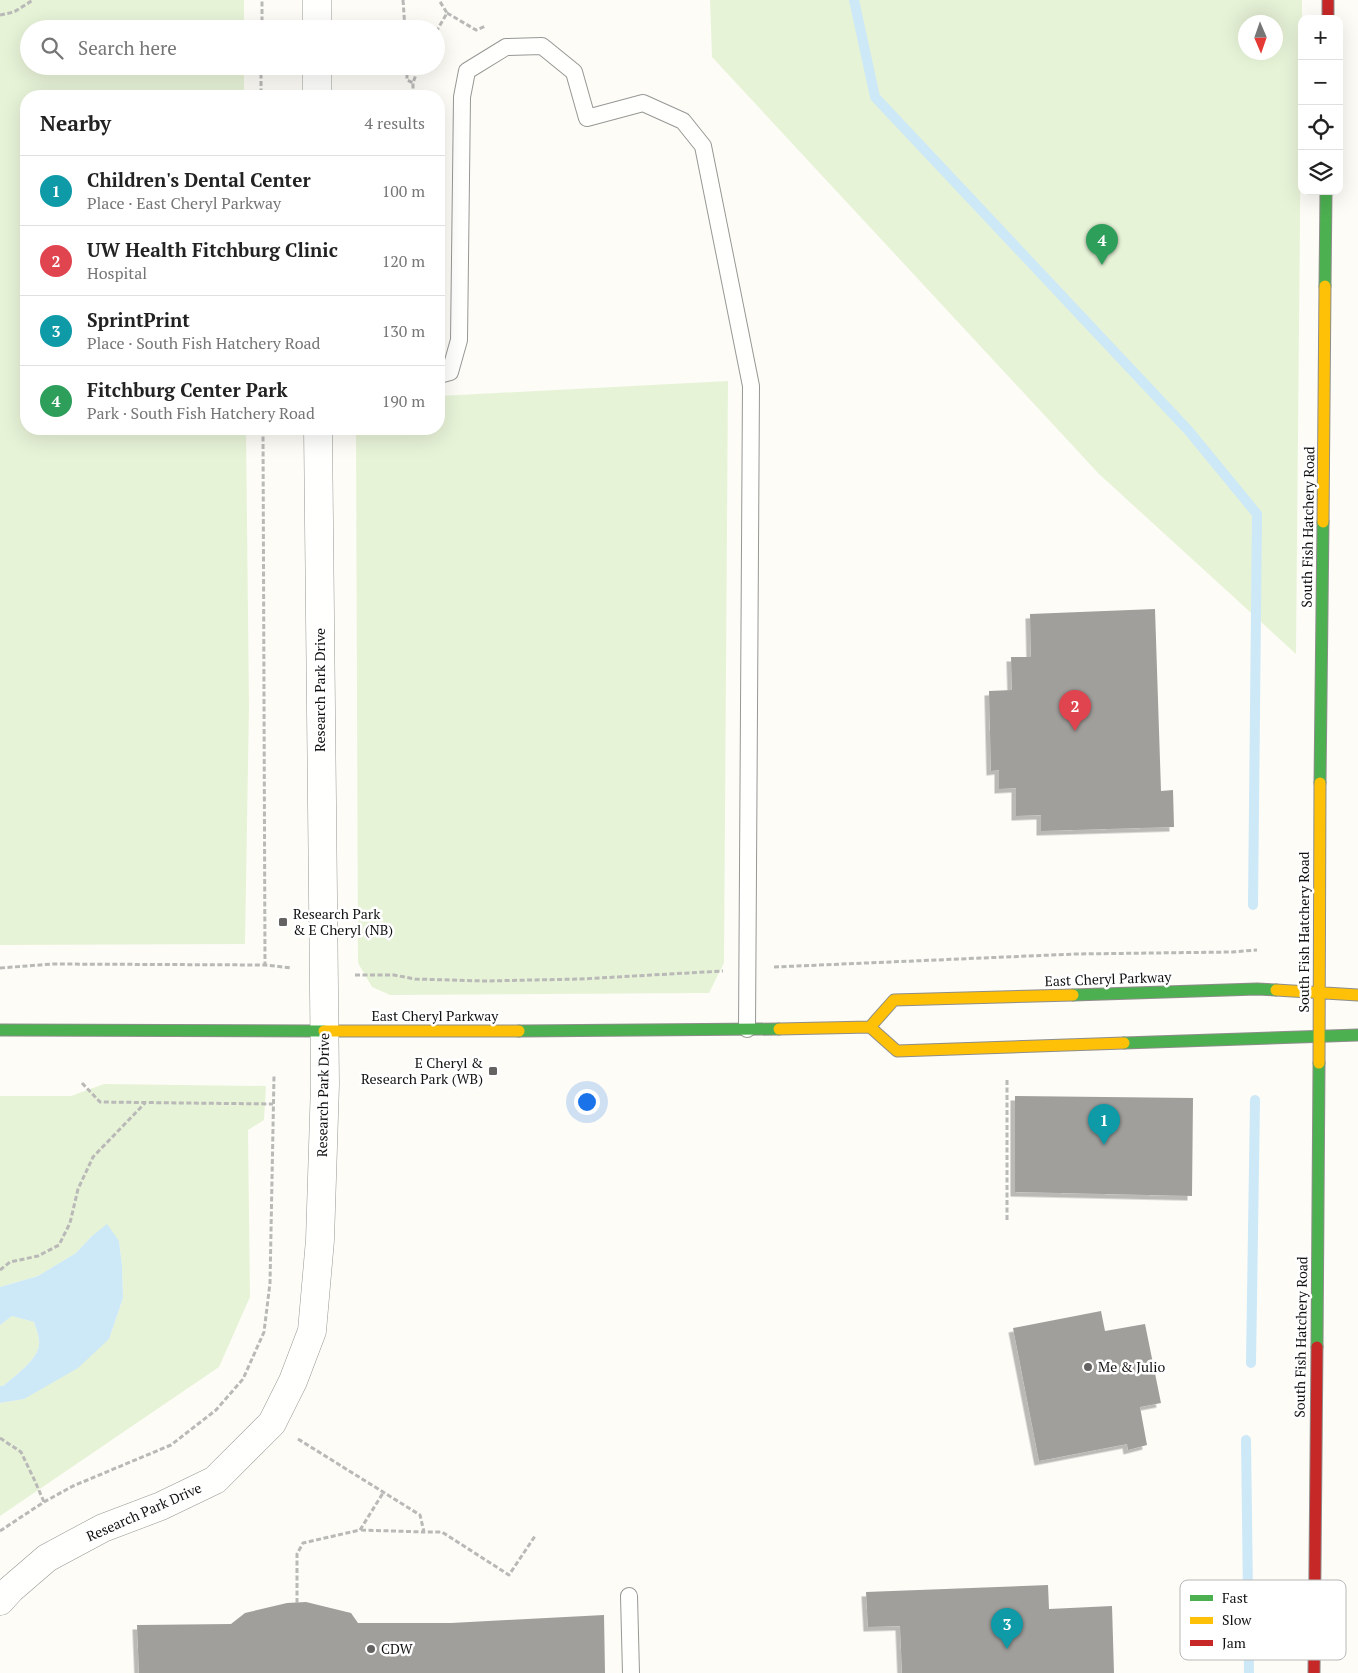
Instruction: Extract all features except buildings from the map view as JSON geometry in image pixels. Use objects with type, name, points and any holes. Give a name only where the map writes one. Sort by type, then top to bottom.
[{"type":"street","points":[[317,0],[317,20]]},
{"type":"street","points":[[1328,0],[1328,15]]},
{"type":"street","points":[[317,75],[317,90]]},
{"type":"street","name":"South Fish Hatchery Road","points":[[1315,1580],[1320,1087],[1318,1035],[1320,993],[1320,695],[1326,195]]},
{"type":"street","name":"Research Park Drive","points":[[0,1601],[47,1558],[103,1528],[161,1506],[215,1480],[272,1423],[293,1381],[312,1331],[320,1240],[324,1098],[318,435]]},
{"type":"street","name":"East Cheryl Parkway","points":[[0,1030],[324,1031],[870,1027],[894,1000],[1257,989],[1358,995]]},
{"type":"street","points":[[870,1027],[898,1051],[1358,1035]]},
{"type":"street","name":"South Fish Hatchery Road","points":[[1314,1660],[1314,1673]]},
{"type":"lane","points":[[445,373],[450,372],[459,340],[462,97],[467,71],[506,47],[542,46],[574,72],[587,118],[643,103],[683,121],[703,146],[751,386],[747,1029]]},
{"type":"lane","points":[[629,1596],[631,1673]]},
{"type":"path","points":[[0,15],[14,12],[33,0]]},
{"type":"path","points":[[262,0],[262,20]]},
{"type":"path","points":[[403,0],[404,20]]},
{"type":"path","points":[[439,0],[447,14],[443,20]]},
{"type":"path","points":[[261,75],[261,90]]},
{"type":"path","points":[[407,75],[407,80],[413,83]]},
{"type":"path","points":[[413,90],[415,75]]},
{"type":"path","points":[[263,435],[265,965]]},
{"type":"path","points":[[787,966],[1075,954],[1257,950]]},
{"type":"path","points":[[0,968],[54,964],[265,965],[294,968]]},
{"type":"path","points":[[356,975],[394,975],[415,979],[485,981],[581,979],[712,972]]},
{"type":"path","points":[[0,1531],[44,1502],[73,1486],[171,1445],[216,1410],[243,1379],[264,1332],[270,1283],[274,1076]]},
{"type":"path","points":[[1007,1079],[1007,1220]]},
{"type":"path","points":[[82,1083],[100,1102],[273,1104]]},
{"type":"path","points":[[0,1270],[10,1262],[38,1256],[59,1245],[70,1223],[78,1189],[93,1157],[145,1104]]},
{"type":"path","points":[[272,1423],[420,1516],[424,1532]]},
{"type":"path","points":[[0,1438],[21,1452],[44,1502]]},
{"type":"path","points":[[360,1530],[383,1493]]},
{"type":"path","points":[[297,1603],[297,1554],[303,1543],[360,1530],[442,1532],[509,1575],[535,1536]]},
{"type":"green space","points":[[0,0],[244,0],[244,20],[20,20],[20,75],[244,75],[244,90],[20,90],[20,435],[246,435],[249,706],[245,944],[0,945]]},
{"type":"green space","points":[[710,0],[1302,0],[1302,15],[1298,15],[1298,195],[1300,195],[1296,654],[1099,474],[712,57]]},
{"type":"green space","points":[[728,381],[724,963],[709,993],[390,995],[372,987],[358,963],[356,435],[445,435],[445,396]]},
{"type":"green space","points":[[104,1084],[266,1086],[264,1120],[248,1130],[250,1297],[219,1367],[0,1516],[0,1403],[24,1399],[109,1339],[123,1298],[119,1241],[92,1236],[76,1253],[38,1276],[0,1287],[0,1096],[71,1096]]},
{"type":"green space","points":[[12,1316],[34,1322],[39,1345],[38,1350],[25,1367],[3,1386],[0,1386],[0,1325]]},
{"type":"water","points":[[107,1224],[119,1241],[123,1298],[109,1339],[78,1368],[24,1399],[0,1403],[0,1386],[3,1386],[30,1362],[38,1350],[39,1342],[34,1322],[12,1316],[0,1325],[0,1287],[38,1276],[76,1253]]},
{"type":"waterway","points":[[854,0],[875,97],[1188,430],[1257,514],[1253,905]]},
{"type":"waterway","points":[[1251,1363],[1255,1100]]},
{"type":"waterway","points":[[1246,1440],[1248,1580]]},
{"type":"waterway","points":[[1249,1660],[1249,1673]]},
{"type":"traffic: fast","points":[[1325,286],[1326,195]]},
{"type":"traffic: fast","points":[[1320,783],[1323,522]]},
{"type":"traffic: fast","points":[[1073,995],[1276,990]]},
{"type":"traffic: fast","points":[[519,1031],[779,1029]]},
{"type":"traffic: fast","points":[[0,1030],[324,1031]]},
{"type":"traffic: fast","points":[[1124,1043],[1358,1035]]},
{"type":"traffic: fast","points":[[1317,1347],[1319,1063]]},
{"type":"traffic: slow","points":[[1323,522],[1325,286]]},
{"type":"traffic: slow","points":[[1319,1063],[1320,783]]},
{"type":"traffic: slow","points":[[1276,990],[1358,995]]},
{"type":"traffic: slow","points":[[870,1027],[894,1000],[1073,995]]},
{"type":"traffic: slow","points":[[779,1029],[870,1027],[897,1051],[1124,1043]]},
{"type":"traffic: slow","points":[[324,1031],[519,1031]]},
{"type":"traffic: jam","points":[[1328,0],[1328,15]]},
{"type":"traffic: jam","points":[[1315,1580],[1317,1347]]},
{"type":"traffic: jam","points":[[1314,1660],[1314,1673]]},
{"type":"place","name":"Fitchburg Center Park","points":[[1102,265]]},
{"type":"place","name":"UW Health Fitchburg Clinic","points":[[1075,731]]},
{"type":"place","name":"Research Park & E Cheryl (NB)","points":[[283,922]]},
{"type":"place","name":"E Cheryl & Research Park (WB)","points":[[493,1071]]},
{"type":"place","name":"Children's Dental Center","points":[[1104,1145]]},
{"type":"place","name":"Me & Julio","points":[[1088,1367]]},
{"type":"place","name":"CDW","points":[[371,1649]]},
{"type":"place","name":"SprintPrint","points":[[1007,1649]]}]
